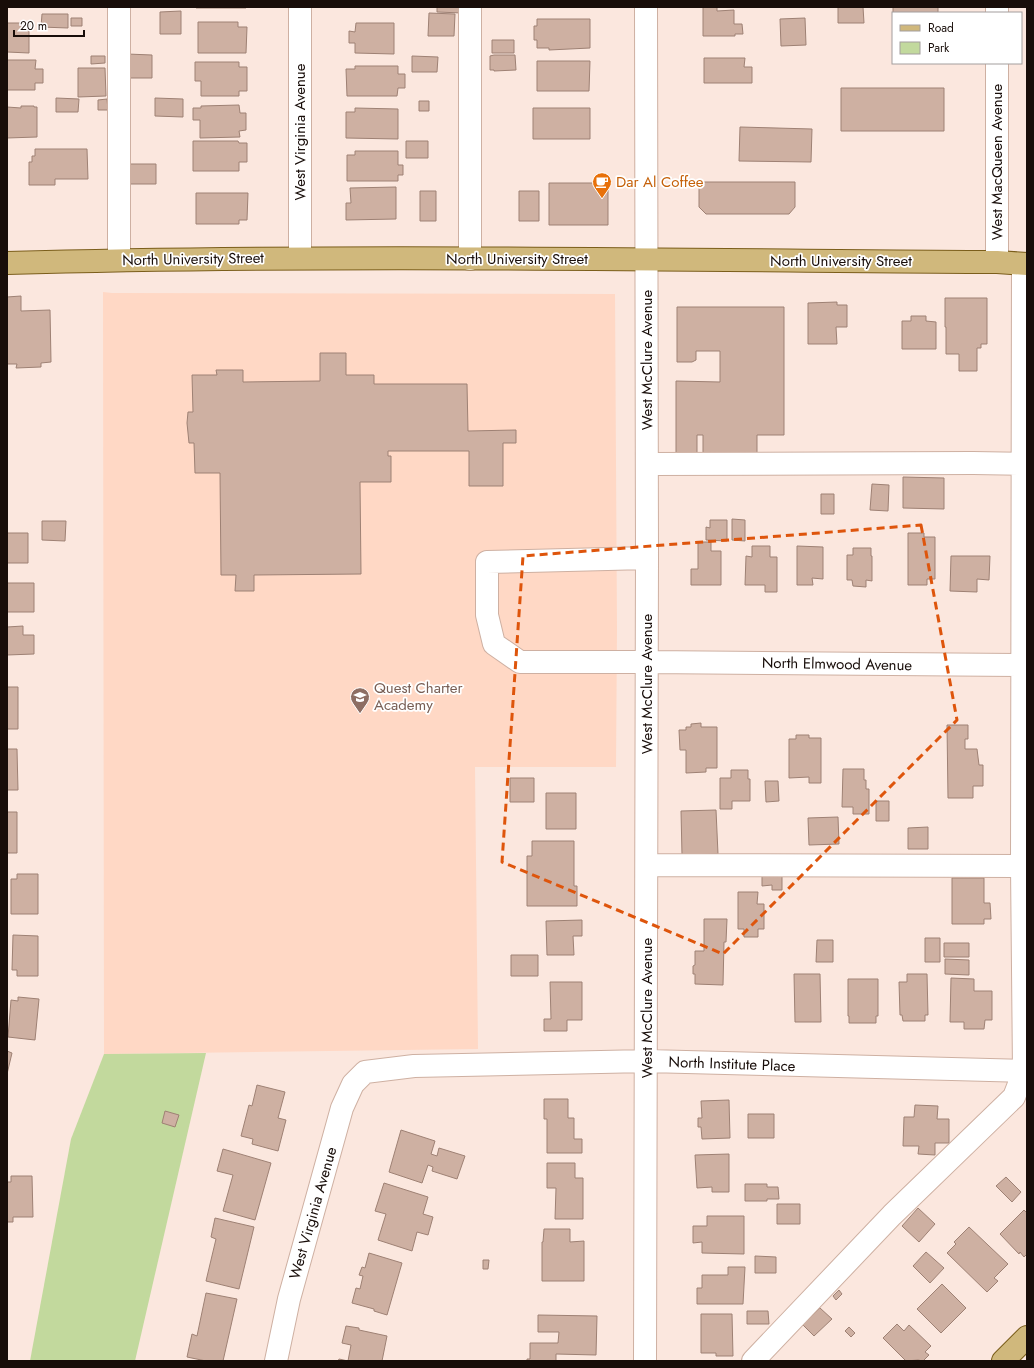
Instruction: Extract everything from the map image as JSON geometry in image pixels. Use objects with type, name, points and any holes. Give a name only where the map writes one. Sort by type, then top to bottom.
[{"type":"main road","name":"North University Street","points":[[7,263],[300,258],[997,262],[1025,264]]},
{"type":"main road","points":[[1003,1361],[1027,1336]]},
{"type":"street","points":[[119,7],[119,260]]},
{"type":"street","name":"West Virginia Avenue","points":[[300,7],[300,258]]},
{"type":"street","points":[[470,7],[470,259]]},
{"type":"street","name":"West McClure Avenue","points":[[645,1361],[647,1061],[646,7]]},
{"type":"street","name":"West MacQueen Avenue","points":[[997,64],[997,262]]},
{"type":"street","points":[[753,1361],[892,1216],[1014,1097],[1026,1072],[1025,264]]},
{"type":"street","points":[[647,464],[1025,464]]},
{"type":"street","name":"North Elmwood Avenue","points":[[647,558],[487,562],[487,614],[494,644],[520,662],[1025,666]]},
{"type":"street","points":[[647,865],[1025,866]]},
{"type":"street","name":"North Institute Place","points":[[365,1072],[414,1066],[647,1061],[1026,1072]]},
{"type":"street","name":"West Virginia Avenue","points":[[276,1361],[290,1292],[342,1108],[353,1084],[365,1072]]},
{"type":"highlighted area","points":[[921,525],[957,720],[723,954],[502,862],[523,556]]},
{"type":"shaded area","name":"Quest Charter Academy","points":[[103,292],[615,294],[617,629],[616,767],[475,767],[478,1049],[104,1054]]},
{"type":"green space","points":[[206,1053],[135,1361],[30,1361],[71,1139],[104,1054]]},
{"type":"building","points":[[246,7],[246,8],[196,8]]},
{"type":"building","points":[[437,7],[462,7],[462,13],[437,12]]},
{"type":"building","points":[[703,7],[717,7],[717,11],[734,10],[734,24],[742,24],[743,34],[735,34],[735,36],[703,36]]},
{"type":"building","points":[[838,7],[863,7],[864,23],[838,23]]},
{"type":"building","points":[[893,7],[938,7],[938,12],[893,12]]},
{"type":"building","points":[[181,11],[181,34],[160,34],[160,12]]},
{"type":"building","points":[[429,13],[455,14],[454,36],[428,36]]},
{"type":"building","points":[[42,14],[68,14],[68,28],[41,27]]},
{"type":"building","points":[[71,18],[82,18],[82,26],[71,26]]},
{"type":"building","points":[[805,18],[806,45],[781,46],[780,19]]},
{"type":"building","points":[[537,19],[590,19],[590,48],[549,50],[549,48],[537,48],[537,40],[534,40],[534,26],[537,26]]},
{"type":"building","points":[[198,22],[238,22],[238,27],[247,27],[246,53],[198,53]]},
{"type":"building","points":[[7,23],[29,23],[29,53],[7,52]]},
{"type":"building","points":[[356,23],[394,23],[394,54],[355,53],[355,43],[349,43],[349,31],[355,32]]},
{"type":"building","points":[[492,40],[514,40],[514,53],[492,53]]},
{"type":"building","points":[[127,54],[152,55],[152,78],[126,78]]},
{"type":"building","points":[[515,55],[516,70],[490,70],[490,56]]},
{"type":"building","points":[[91,56],[105,56],[105,63],[91,64]]},
{"type":"building","points":[[412,56],[438,57],[437,72],[412,72]]},
{"type":"building","points":[[704,58],[745,58],[744,67],[752,67],[752,83],[704,83]]},
{"type":"building","points":[[7,60],[36,60],[35,69],[43,69],[43,83],[35,83],[35,90],[7,90]]},
{"type":"building","points":[[537,61],[590,61],[589,91],[537,91]]},
{"type":"building","points":[[195,62],[239,62],[239,67],[247,67],[247,91],[239,91],[239,96],[201,96],[201,81],[195,81]]},
{"type":"building","points":[[355,66],[398,66],[398,74],[405,74],[405,88],[398,88],[397,96],[347,96],[346,69],[355,69]]},
{"type":"building","points":[[78,68],[105,68],[106,96],[78,97]]},
{"type":"building","points":[[841,88],[944,88],[944,131],[841,131]]},
{"type":"building","points":[[56,98],[79,99],[78,112],[56,112]]},
{"type":"building","points":[[155,98],[183,99],[183,117],[155,116]]},
{"type":"building","points":[[107,99],[108,110],[98,110],[98,100]]},
{"type":"building","points":[[419,101],[429,101],[429,111],[419,111]]},
{"type":"building","points":[[239,105],[240,113],[246,113],[246,130],[239,131],[240,137],[200,138],[200,120],[193,120],[193,108],[201,108],[201,106]]},
{"type":"building","points":[[21,106],[37,107],[37,137],[7,138],[7,107],[21,108]]},
{"type":"building","points":[[355,108],[398,109],[398,139],[346,138],[346,112],[355,112]]},
{"type":"building","points":[[533,108],[590,108],[590,139],[533,139]]},
{"type":"building","points":[[740,127],[812,129],[811,162],[739,161]]},
{"type":"building","points":[[193,141],[238,141],[239,143],[247,143],[247,162],[239,162],[239,171],[193,171]]},
{"type":"building","points":[[406,141],[428,141],[428,158],[406,158]]},
{"type":"building","points":[[35,149],[87,149],[88,179],[55,179],[55,185],[29,185],[29,162],[32,162],[32,156],[35,156]]},
{"type":"building","points":[[355,151],[398,151],[398,165],[403,165],[403,175],[398,175],[398,181],[347,181],[347,155],[355,155]]},
{"type":"building","points":[[129,164],[156,164],[156,184],[129,184]]},
{"type":"building","points":[[699,182],[795,182],[795,207],[789,214],[706,214],[699,207]]},
{"type":"building","points":[[549,183],[608,183],[608,225],[549,225]]},
{"type":"building","points":[[396,187],[396,219],[346,220],[346,203],[351,203],[350,188]]},
{"type":"building","points":[[420,191],[436,191],[436,221],[420,221]]},
{"type":"building","points":[[519,191],[539,191],[539,221],[519,221]]},
{"type":"building","points":[[196,193],[248,193],[247,220],[239,220],[239,224],[196,224]]},
{"type":"building","points":[[21,296],[21,311],[50,310],[51,362],[41,363],[41,367],[16,368],[17,364],[7,364],[7,297]]},
{"type":"building","points":[[945,298],[987,298],[987,344],[981,344],[981,348],[977,348],[977,371],[959,371],[959,354],[946,354]]},
{"type":"building","points":[[837,302],[837,305],[847,305],[847,327],[836,327],[837,344],[808,344],[808,303]]},
{"type":"building","points":[[677,307],[784,307],[784,435],[757,435],[757,457],[703,457],[703,435],[697,435],[697,454],[676,454],[676,381],[720,382],[720,351],[696,351],[696,360],[692,362],[677,362]]},
{"type":"building","points":[[911,316],[926,316],[926,321],[936,322],[936,349],[902,349],[902,321],[911,321]]},
{"type":"building","points":[[320,353],[346,353],[346,375],[374,375],[374,384],[467,384],[468,431],[516,430],[516,443],[503,443],[503,486],[469,486],[469,451],[388,451],[388,456],[391,456],[391,482],[360,482],[361,574],[254,575],[254,591],[235,591],[236,575],[221,575],[220,473],[195,473],[194,443],[189,443],[187,423],[188,412],[193,412],[192,375],[217,375],[216,370],[243,370],[243,382],[320,381]]},
{"type":"building","points":[[903,477],[944,478],[944,509],[903,508]]},
{"type":"building","points":[[872,484],[889,485],[888,511],[870,510]]},
{"type":"building","points":[[821,494],[834,494],[834,514],[821,514]]},
{"type":"building","points":[[732,519],[745,520],[745,541],[732,540]]},
{"type":"building","points":[[710,520],[727,520],[727,541],[706,540],[706,527],[710,528]]},
{"type":"building","points":[[42,521],[66,521],[65,541],[42,540]]},
{"type":"building","points":[[7,533],[28,533],[28,563],[7,563]]},
{"type":"building","points":[[908,533],[924,533],[924,537],[935,537],[935,579],[927,579],[927,585],[908,585]]},
{"type":"building","points":[[698,542],[711,542],[711,551],[721,551],[721,585],[691,585],[691,569],[698,569]]},
{"type":"building","points":[[752,546],[770,546],[770,557],[777,557],[777,592],[765,592],[765,585],[745,585],[746,556],[752,557]]},
{"type":"building","points":[[797,546],[823,547],[823,579],[812,578],[813,585],[797,585]]},
{"type":"building","points":[[853,548],[871,548],[872,581],[866,580],[866,587],[853,586],[852,580],[847,580],[847,555],[853,555]]},
{"type":"building","points":[[951,556],[990,556],[989,580],[977,579],[977,592],[950,591]]},
{"type":"building","points":[[7,583],[34,583],[34,612],[7,612]]},
{"type":"building","points":[[23,626],[23,635],[34,635],[34,654],[7,655],[7,627]]},
{"type":"building","points":[[7,687],[18,687],[18,729],[7,729]]},
{"type":"building","points":[[701,723],[701,727],[717,727],[717,768],[706,768],[706,772],[686,773],[686,750],[680,750],[679,730],[686,730],[686,727],[691,727],[691,724]]},
{"type":"building","points":[[947,725],[968,725],[968,739],[965,739],[965,749],[977,749],[979,765],[983,765],[983,786],[973,786],[973,798],[948,798]]},
{"type":"building","points":[[796,735],[809,735],[809,738],[821,738],[821,783],[809,783],[809,777],[789,778],[789,739],[796,739]]},
{"type":"building","points":[[7,749],[17,749],[18,790],[7,790]]},
{"type":"building","points":[[843,769],[864,769],[866,789],[869,789],[869,814],[853,814],[853,807],[842,807]]},
{"type":"building","points":[[731,770],[748,770],[748,779],[750,779],[750,801],[732,801],[732,809],[720,809],[720,778],[731,778]]},
{"type":"building","points":[[510,778],[534,778],[534,802],[510,802]]},
{"type":"building","points":[[765,781],[778,781],[779,801],[766,802]]},
{"type":"building","points":[[546,793],[576,793],[576,829],[546,829]]},
{"type":"building","points":[[876,801],[889,801],[889,821],[876,821]]},
{"type":"building","points":[[716,810],[718,854],[682,855],[681,811]]},
{"type":"building","points":[[7,812],[17,812],[17,853],[7,853]]},
{"type":"building","points":[[838,817],[839,844],[809,845],[808,818]]},
{"type":"building","points":[[928,827],[928,849],[908,849],[908,828]]},
{"type":"building","points":[[532,841],[574,841],[574,886],[577,886],[577,906],[527,906],[527,856],[532,856]]},
{"type":"building","points":[[782,872],[782,890],[772,890],[772,885],[762,886],[762,874]]},
{"type":"building","points":[[17,874],[38,874],[38,914],[11,914],[11,879],[17,879]]},
{"type":"building","points":[[952,878],[984,878],[984,903],[990,903],[991,919],[984,919],[984,924],[952,924]]},
{"type":"building","points":[[738,892],[758,892],[757,904],[764,904],[764,929],[758,929],[758,937],[744,937],[744,929],[738,929]]},
{"type":"building","points":[[704,919],[727,919],[726,942],[724,942],[723,985],[695,984],[693,966],[695,965],[695,951],[704,951]]},
{"type":"building","points":[[582,920],[582,936],[573,936],[574,955],[547,955],[546,921]]},
{"type":"building","points":[[13,935],[38,936],[38,976],[17,976],[17,970],[12,970]]},
{"type":"building","points":[[925,938],[940,938],[940,962],[925,962]]},
{"type":"building","points":[[817,940],[833,940],[833,962],[816,962]]},
{"type":"building","points":[[944,943],[969,943],[969,957],[944,957]]},
{"type":"building","points":[[511,955],[538,955],[538,976],[511,976]]},
{"type":"building","points":[[945,959],[969,960],[969,975],[945,974]]},
{"type":"building","points":[[794,974],[820,974],[821,1022],[795,1022]]},
{"type":"building","points":[[907,974],[927,974],[928,1015],[925,1015],[925,1021],[903,1021],[902,1015],[900,1015],[899,982],[907,982]]},
{"type":"building","points":[[951,978],[974,979],[974,991],[992,991],[992,1020],[985,1020],[984,1029],[964,1029],[964,1022],[950,1022]]},
{"type":"building","points":[[848,979],[878,979],[878,1016],[876,1016],[876,1023],[849,1023]]},
{"type":"building","points":[[550,982],[582,982],[582,1020],[567,1020],[567,1031],[544,1031],[544,1019],[551,1019]]},
{"type":"building","points":[[18,997],[39,999],[35,1040],[8,1037],[11,1000],[18,1001]]},
{"type":"building","points":[[7,1051],[12,1053],[7,1074]]},
{"type":"building","points":[[257,1085],[285,1092],[278,1118],[286,1120],[278,1151],[252,1144],[253,1139],[241,1136],[249,1105],[252,1106]]},
{"type":"building","points":[[544,1099],[568,1099],[568,1118],[574,1118],[574,1139],[582,1139],[582,1153],[547,1153],[547,1119],[544,1119]]},
{"type":"building","points":[[729,1100],[730,1138],[702,1139],[701,1127],[698,1127],[698,1118],[702,1118],[701,1101]]},
{"type":"building","points":[[915,1105],[938,1106],[937,1119],[949,1119],[949,1143],[935,1143],[935,1155],[918,1154],[919,1146],[903,1146],[904,1117],[914,1117]]},
{"type":"building","points":[[165,1111],[179,1115],[175,1127],[162,1123]]},
{"type":"building","points":[[748,1114],[774,1114],[774,1138],[748,1138]]},
{"type":"building","points":[[401,1130],[435,1141],[431,1154],[437,1156],[439,1148],[465,1156],[457,1179],[432,1171],[433,1167],[428,1165],[422,1183],[389,1172]]},
{"type":"building","points":[[223,1149],[271,1163],[255,1220],[223,1211],[233,1175],[217,1171]]},
{"type":"building","points":[[729,1154],[729,1192],[712,1192],[712,1187],[697,1188],[695,1155]]},
{"type":"building","points":[[547,1163],[575,1163],[575,1178],[583,1178],[583,1219],[555,1219],[556,1188],[547,1188]]},
{"type":"building","points":[[11,1176],[32,1176],[33,1217],[13,1217],[13,1222],[7,1222],[7,1182],[11,1182]]},
{"type":"building","points":[[1006,1177],[1021,1192],[1012,1202],[996,1186]]},
{"type":"building","points":[[384,1183],[428,1197],[423,1214],[433,1217],[428,1235],[417,1232],[412,1251],[378,1240],[386,1214],[375,1211]]},
{"type":"building","points":[[745,1184],[767,1184],[767,1187],[778,1187],[779,1199],[767,1199],[767,1201],[745,1201]]},
{"type":"building","points":[[777,1204],[800,1204],[800,1224],[777,1224]]},
{"type":"building","points":[[918,1208],[935,1224],[919,1242],[902,1226]]},
{"type":"building","points":[[1024,1210],[1027,1213],[1027,1254],[1024,1257],[1020,1252],[1019,1254],[1000,1234]]},
{"type":"building","points":[[707,1216],[744,1216],[744,1254],[702,1253],[702,1242],[693,1243],[693,1226],[707,1226]]},
{"type":"building","points":[[215,1218],[254,1227],[239,1289],[206,1281],[216,1239],[211,1237]]},
{"type":"building","points":[[969,1227],[1008,1264],[994,1278],[998,1281],[987,1292],[947,1253],[956,1244],[954,1242]]},
{"type":"building","points":[[544,1229],[570,1229],[570,1242],[584,1241],[584,1281],[542,1281],[542,1242]]},
{"type":"building","points":[[926,1252],[944,1268],[930,1283],[913,1266]]},
{"type":"building","points":[[369,1253],[402,1263],[387,1315],[374,1311],[374,1309],[352,1303],[356,1288],[360,1289],[363,1276],[359,1275],[362,1267],[365,1268]]},
{"type":"building","points":[[755,1256],[776,1257],[776,1273],[755,1273]]},
{"type":"building","points":[[483,1260],[489,1260],[488,1269],[483,1269]]},
{"type":"building","points":[[728,1267],[745,1267],[743,1304],[697,1304],[697,1288],[702,1288],[702,1275],[728,1275]]},
{"type":"building","points":[[942,1284],[966,1308],[941,1333],[917,1309]]},
{"type":"building","points":[[839,1290],[842,1294],[836,1300],[833,1296]]},
{"type":"building","points":[[206,1293],[237,1299],[223,1361],[206,1361],[187,1357],[192,1334],[197,1336]]},
{"type":"building","points":[[820,1308],[832,1319],[814,1336],[803,1325]]},
{"type":"building","points":[[747,1311],[768,1311],[769,1324],[747,1324]]},
{"type":"building","points":[[701,1314],[732,1314],[733,1356],[716,1356],[716,1353],[701,1353]]},
{"type":"building","points":[[538,1315],[597,1316],[596,1355],[556,1354],[556,1361],[527,1361],[527,1359],[530,1359],[530,1343],[558,1343],[559,1332],[538,1332]]},
{"type":"building","points":[[897,1324],[904,1331],[909,1325],[931,1346],[925,1352],[929,1355],[923,1361],[906,1361],[883,1338]]},
{"type":"building","points":[[346,1326],[387,1336],[382,1361],[348,1361],[351,1345],[342,1343]]},
{"type":"building","points":[[849,1327],[855,1333],[851,1337],[845,1331]]},
{"type":"place","name":"Dar Al Coffee","points":[[602,199]]},
{"type":"place","name":"Quest Charter Academy","points":[[360,714]]}]
